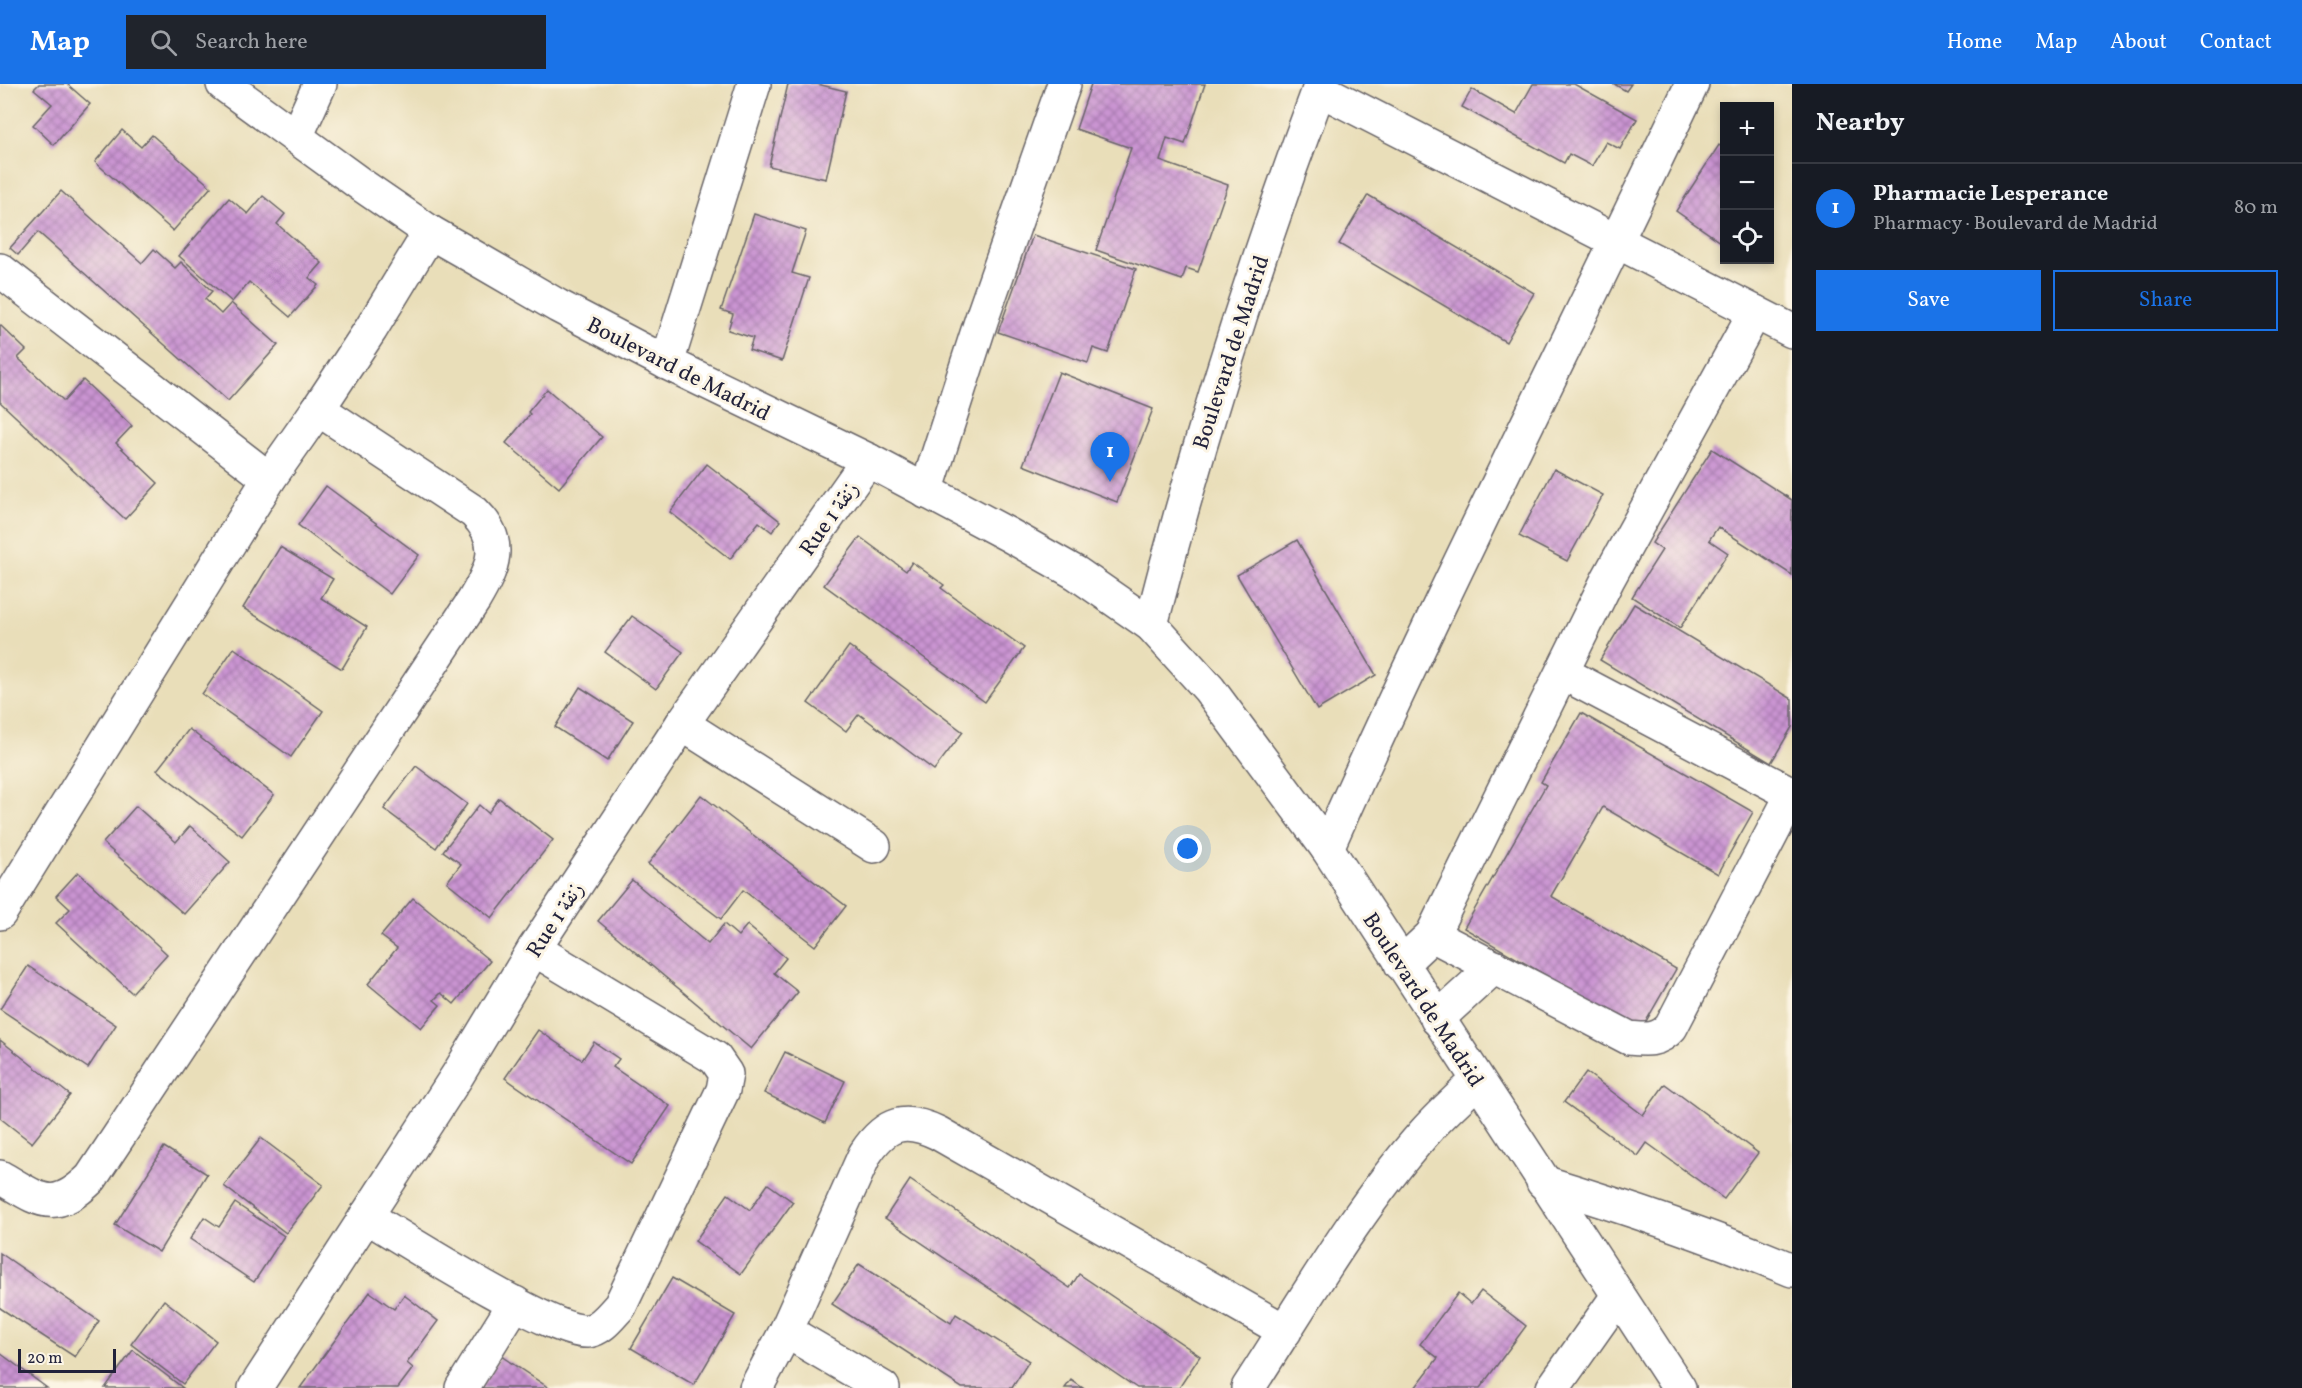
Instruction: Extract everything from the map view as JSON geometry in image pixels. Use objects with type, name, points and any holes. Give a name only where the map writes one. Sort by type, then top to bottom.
[{"type":"street","name":"Boulevard de Madrid","points":[[223,84],[430,232],[558,306],[667,363],[868,460],[1076,573],[1151,624],[1209,689],[1327,848],[1679,1388]]},
{"type":"street","points":[[296,137],[320,84]]},
{"type":"street","points":[[667,363],[754,84]]},
{"type":"street","points":[[926,492],[982,318],[1064,84]]},
{"type":"street","points":[[1327,848],[1458,565],[1692,84]]},
{"type":"street","name":"Boulevard de Madrid","points":[[1151,624],[1203,431],[1277,206],[1320,86]]},
{"type":"street","points":[[1320,86],[1792,331]]},
{"type":"street","points":[[0,914],[269,479],[371,329],[430,232]]},
{"type":"street","points":[[0,270],[269,479]]},
{"type":"street","points":[[1401,964],[1432,935],[1608,579],[1755,312]]},
{"type":"street","points":[[0,1177],[38,1199],[58,1201],[75,1193],[91,1178],[468,610],[489,571],[494,547],[492,536],[474,512],[318,410]]},
{"type":"street","name":"Rue 1 زنقة","points":[[255,1388],[457,1076],[534,950],[682,724],[868,460]]},
{"type":"street","points":[[1432,935],[1629,1038],[1649,1039],[1664,1035],[1676,1018],[1792,794],[1563,673]]},
{"type":"street","points":[[682,724],[874,846]]},
{"type":"street","points":[[366,1216],[515,1303],[566,1327],[588,1331],[605,1323],[620,1306],[723,1090],[726,1074],[715,1058],[534,950]]},
{"type":"street","points":[[1437,1019],[1494,967]]},
{"type":"street","points":[[1248,1388],[1387,1179],[1426,1131],[1477,1081]]},
{"type":"street","points":[[756,1388],[786,1331],[865,1154],[886,1131],[904,1123],[912,1123],[938,1133],[1285,1331]]},
{"type":"street","points":[[1543,1182],[1664,1220],[1792,1270]]},
{"type":"street","points":[[1553,1388],[1618,1296]]},
{"type":"street","points":[[462,1388],[515,1303]]},
{"type":"street","points":[[786,1331],[883,1388]]},
{"type":"building","points":[[39,84],[67,84],[90,104],[54,145],[33,125],[52,104],[34,89]]},
{"type":"building","points":[[788,84],[817,84],[846,91],[826,179],[769,166]]},
{"type":"building","points":[[1091,84],[1205,84],[1185,144],[1167,138],[1160,161],[1228,185],[1198,272],[1186,268],[1182,280],[1096,250],[1131,148],[1076,129]]},
{"type":"building","points":[[1533,84],[1574,84],[1637,119],[1620,149],[1606,142],[1592,166],[1569,154],[1564,163],[1462,107],[1472,89],[1516,114]]},
{"type":"building","points":[[1614,84],[1631,84],[1626,91]]},
{"type":"building","points":[[122,130],[141,147],[152,135],[211,187],[173,231],[95,162]]},
{"type":"building","points":[[1719,145],[1720,241],[1676,211]]},
{"type":"building","points":[[61,191],[142,263],[154,249],[175,268],[181,262],[212,291],[205,299],[221,314],[231,303],[278,345],[228,401],[38,232],[18,255],[10,248]]},
{"type":"building","points":[[1368,195],[1534,293],[1506,342],[1339,244]]},
{"type":"building","points":[[263,196],[285,214],[277,224],[322,263],[309,278],[318,285],[290,317],[249,282],[232,302],[179,256],[229,198],[248,214]]},
{"type":"building","points":[[754,214],[806,231],[792,273],[809,278],[782,361],[749,350],[753,338],[728,330],[733,314],[721,310]]},
{"type":"building","points":[[1033,235],[1136,269],[1108,353],[1093,348],[1088,363],[998,332]]},
{"type":"building","points":[[0,325],[26,350],[18,358],[64,401],[83,380],[132,426],[116,443],[158,483],[125,519],[0,402]]},
{"type":"building","points":[[1059,372],[1153,409],[1117,502],[1023,465]]},
{"type":"building","points":[[547,389],[602,437],[559,488],[506,443]]},
{"type":"building","points":[[1712,449],[1792,500],[1792,575],[1718,527],[1709,540],[1728,553],[1680,628],[1632,597],[1662,550],[1652,543]]},
{"type":"building","points":[[707,464],[780,521],[772,532],[759,522],[730,559],[670,512]]},
{"type":"building","points":[[1554,469],[1603,495],[1567,561],[1519,536]]},
{"type":"building","points":[[326,486],[419,555],[390,594],[298,525]]},
{"type":"building","points":[[860,537],[906,571],[912,562],[944,585],[941,588],[1024,648],[985,702],[824,585]]},
{"type":"building","points":[[1297,540],[1376,675],[1317,710],[1237,575]]},
{"type":"building","points":[[280,547],[333,579],[321,598],[367,627],[342,669],[243,608]]},
{"type":"building","points":[[1634,604],[1792,699],[1792,727],[1771,763],[1600,660]]},
{"type":"building","points":[[632,616],[683,652],[656,689],[605,652]]},
{"type":"building","points":[[849,646],[963,732],[934,770],[859,714],[846,731],[808,703]]},
{"type":"building","points":[[234,648],[323,711],[291,757],[202,694]]},
{"type":"building","points":[[580,687],[633,721],[607,761],[555,727]]},
{"type":"building","points":[[1581,713],[1753,812],[1718,874],[1603,807],[1551,896],[1676,969],[1641,1030],[1464,928],[1546,785],[1541,782]]},
{"type":"building","points":[[189,729],[274,795],[242,836],[157,770]]},
{"type":"building","points":[[416,766],[467,804],[436,848],[384,809]]},
{"type":"building","points":[[701,795],[846,906],[815,946],[743,890],[721,919],[648,864]]},
{"type":"building","points":[[499,798],[553,840],[492,918],[447,882],[461,864],[443,851],[479,805],[488,813]]},
{"type":"building","points":[[136,806],[176,842],[190,826],[230,862],[184,914],[103,843]]},
{"type":"building","points":[[78,872],[167,954],[132,993],[56,923],[70,909],[56,896]]},
{"type":"building","points":[[632,880],[708,944],[724,924],[738,936],[747,925],[786,958],[774,973],[798,992],[751,1049],[598,921]]},
{"type":"building","points":[[413,898],[490,961],[454,1004],[441,993],[434,1000],[440,1005],[421,1028],[368,984],[397,948],[381,936]]},
{"type":"building","points":[[28,966],[116,1025],[88,1068],[0,1009]]},
{"type":"building","points":[[538,1030],[582,1060],[594,1042],[619,1059],[613,1067],[670,1106],[631,1164],[505,1078]]},
{"type":"building","points":[[0,1040],[70,1095],[32,1143],[0,1118]]},
{"type":"building","points":[[785,1052],[845,1081],[825,1123],[764,1093]]},
{"type":"building","points":[[1586,1072],[1643,1115],[1665,1084],[1758,1153],[1724,1199],[1647,1143],[1638,1156],[1564,1102]]},
{"type":"building","points":[[261,1138],[323,1185],[286,1233],[224,1186]]},
{"type":"building","points":[[164,1147],[207,1174],[159,1252],[115,1225]]},
{"type":"building","points":[[910,1180],[1070,1288],[1079,1274],[1200,1356],[1179,1388],[1137,1388],[885,1218]]},
{"type":"building","points":[[768,1184],[793,1202],[741,1274],[695,1241],[728,1194],[750,1210]]},
{"type":"building","points":[[235,1203],[284,1236],[254,1282],[190,1239],[204,1217],[219,1227]]},
{"type":"building","points":[[0,1253],[99,1321],[75,1357],[0,1308]]},
{"type":"building","points":[[859,1264],[951,1323],[956,1314],[1029,1361],[1012,1388],[962,1388],[832,1304]]},
{"type":"building","points":[[672,1278],[735,1315],[694,1385],[631,1348]]},
{"type":"building","points":[[1481,1291],[1526,1326],[1480,1388],[1415,1388],[1438,1358],[1420,1344],[1458,1293],[1471,1304]]},
{"type":"building","points":[[370,1292],[394,1309],[404,1295],[438,1321],[407,1363],[413,1368],[398,1388],[300,1388]]},
{"type":"building","points":[[164,1300],[216,1341],[183,1384],[131,1344]]},
{"type":"building","points":[[133,1350],[183,1388],[105,1388]]},
{"type":"building","points":[[0,1353],[47,1388],[0,1388]]},
{"type":"building","points":[[501,1356],[549,1388],[480,1388]]},
{"type":"building","points":[[1071,1380],[1083,1388],[1065,1388]]},
{"type":"place","name":"Pharmacie Lesperance","points":[[1110,482]]}]
